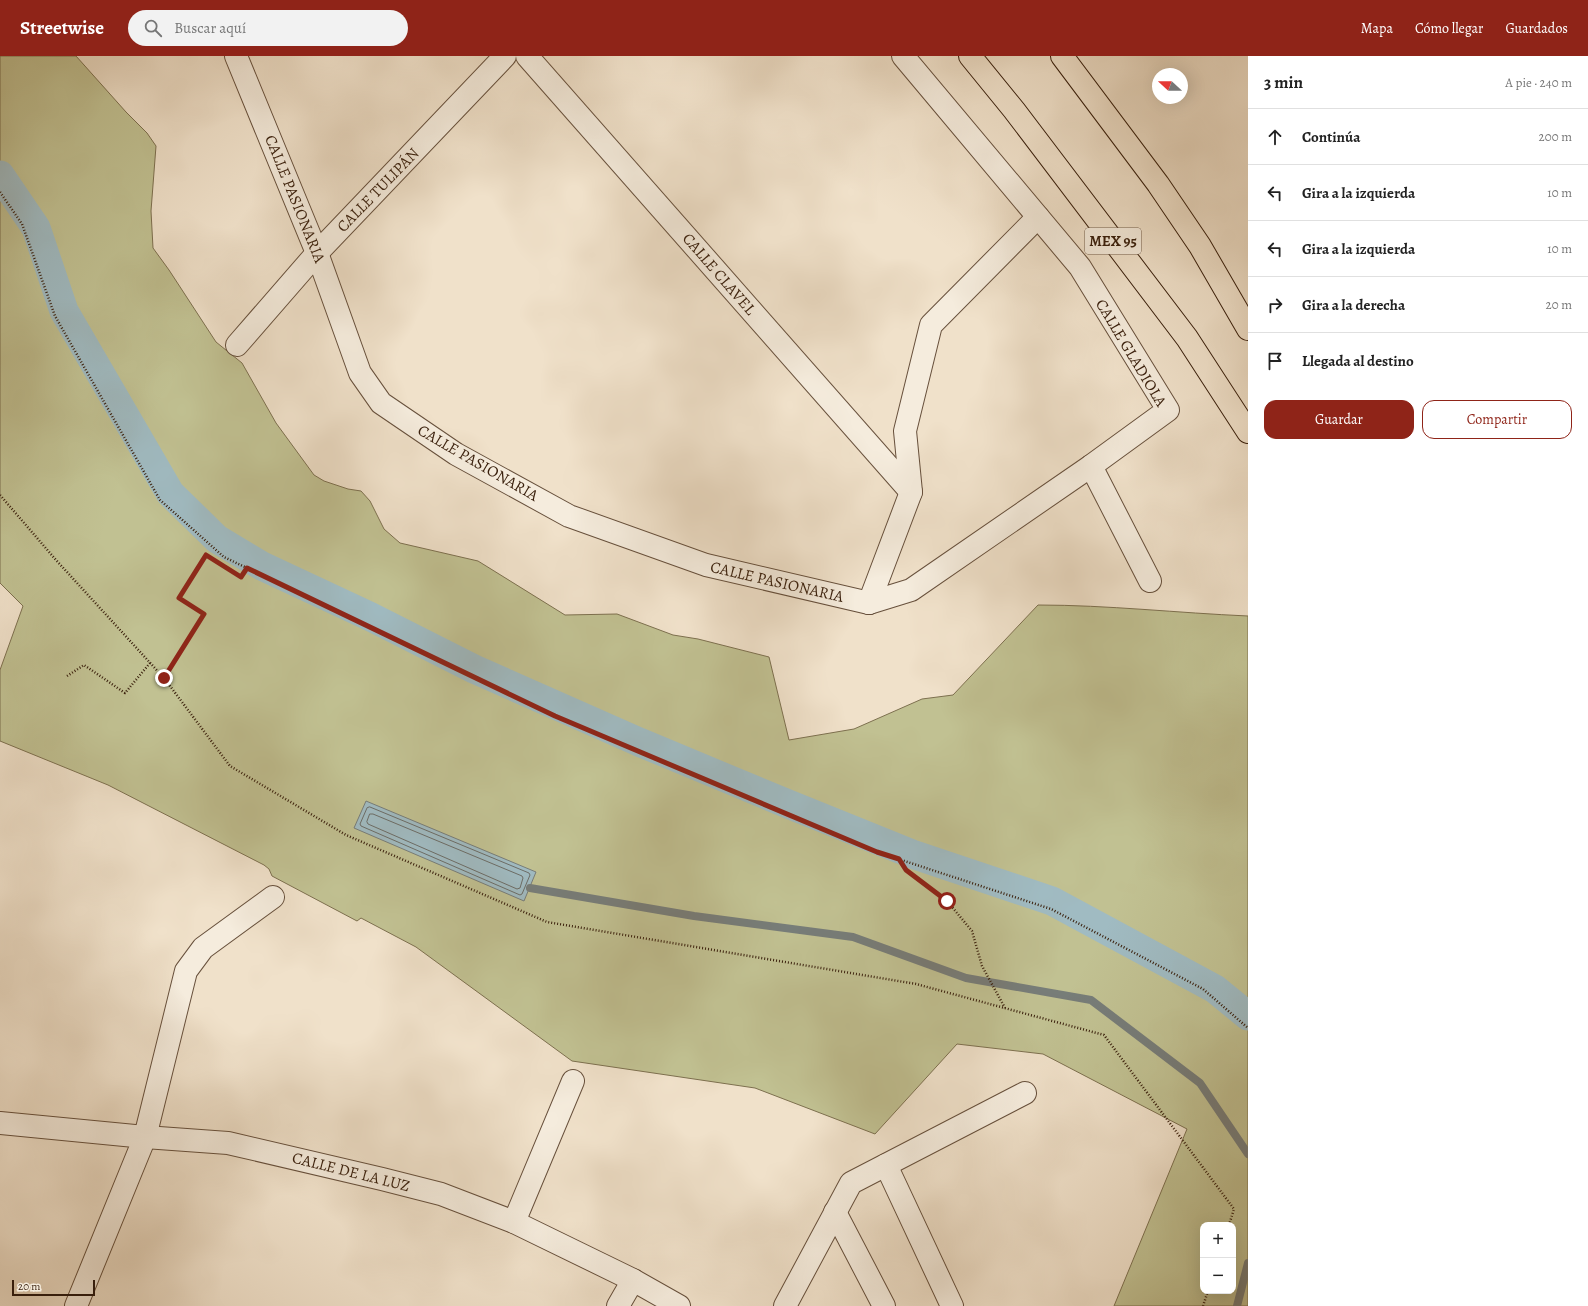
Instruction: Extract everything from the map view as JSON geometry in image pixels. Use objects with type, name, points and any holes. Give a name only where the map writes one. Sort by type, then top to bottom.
[{"type":"highway","name":"MEX 95","points":[[970,56],[1018,116],[1187,338],[1248,432]]},
{"type":"highway","points":[[1062,56],[1175,209],[1200,246],[1248,330]]},
{"type":"street","name":"CALLE PASIONARIA","points":[[236,56],[317,253],[360,373],[381,403],[456,454],[569,516],[706,565],[869,603]]},
{"type":"street","name":"CALLE TULIPÁN","points":[[237,345],[317,253],[506,56]]},
{"type":"street","name":"CALLE CLAVEL","points":[[527,56],[910,492]]},
{"type":"street","name":"CALLE GLADIOLA","points":[[869,603],[911,590],[1091,466],[1168,410],[1080,268],[903,56]]},
{"type":"street","points":[[869,603],[910,492],[905,431],[931,325],[1038,217]]},
{"type":"street","points":[[1091,466],[1150,581]]},
{"type":"street","points":[[76,1306],[145,1137],[186,971],[204,948],[273,897]]},
{"type":"street","points":[[514,1222],[573,1081]]},
{"type":"street","points":[[785,1306],[851,1183],[1025,1093]]},
{"type":"street","name":"CALLE DE LA LUZ","points":[[0,1123],[145,1137],[228,1143],[441,1194],[514,1222],[633,1280],[679,1306]]},
{"type":"street","points":[[886,1165],[952,1306]]},
{"type":"street","points":[[835,1212],[884,1306]]},
{"type":"street","points":[[618,1306],[633,1280]]},
{"type":"path","points":[[0,192],[22,224],[55,316],[160,500],[224,557],[555,716],[877,852],[1051,909],[1203,989],[1248,1028]]},
{"type":"path","points":[[0,495],[56,560],[164,678],[230,766],[346,835],[548,922],[916,984],[1104,1035],[1234,1209],[1230,1222]]},
{"type":"path","points":[[164,678],[204,614],[179,598],[206,555],[241,577],[247,568]]},
{"type":"path","points":[[67,676],[84,666],[125,693],[150,663]]},
{"type":"path","points":[[899,859],[906,870],[947,901],[972,931],[984,970],[1005,1008]]},
{"type":"path","points":[[1203,1306],[1207,1294]]},
{"type":"green space","points":[[0,56],[76,56],[126,112],[147,133],[156,146],[151,211],[153,248],[216,342],[242,363],[276,423],[314,475],[324,481],[348,489],[361,491],[370,501],[384,529],[400,543],[478,561],[565,615],[617,614],[673,635],[698,639],[769,657],[789,740],[854,729],[922,699],[953,695],[1038,605],[1090,606],[1248,616],[1248,1306],[1114,1306],[1187,1129],[1043,1054],[957,1044],[875,1134],[755,1088],[572,1061],[416,947],[361,918],[357,921],[272,876],[269,869],[264,865],[108,785],[0,741],[0,670],[23,606],[0,583]]},
{"type":"water","points":[[366,801],[536,872],[524,901],[354,828]]},
{"type":"waterway","points":[[0,175],[36,228],[64,311],[170,493],[217,539],[262,566],[371,617],[474,669],[639,742],[912,854],[1052,901],[1215,989],[1248,1016]]},
{"type":"waterway","points":[[530,888],[694,916],[853,937],[966,978],[1091,1000],[1200,1083],[1248,1154]]},
{"type":"waterway","points":[[1237,1306],[1248,1263]]},
{"type":"route","points":[[164,678],[204,614],[179,598],[206,555],[241,577],[247,568],[555,716],[877,852],[899,859],[906,870],[947,901]]}]
